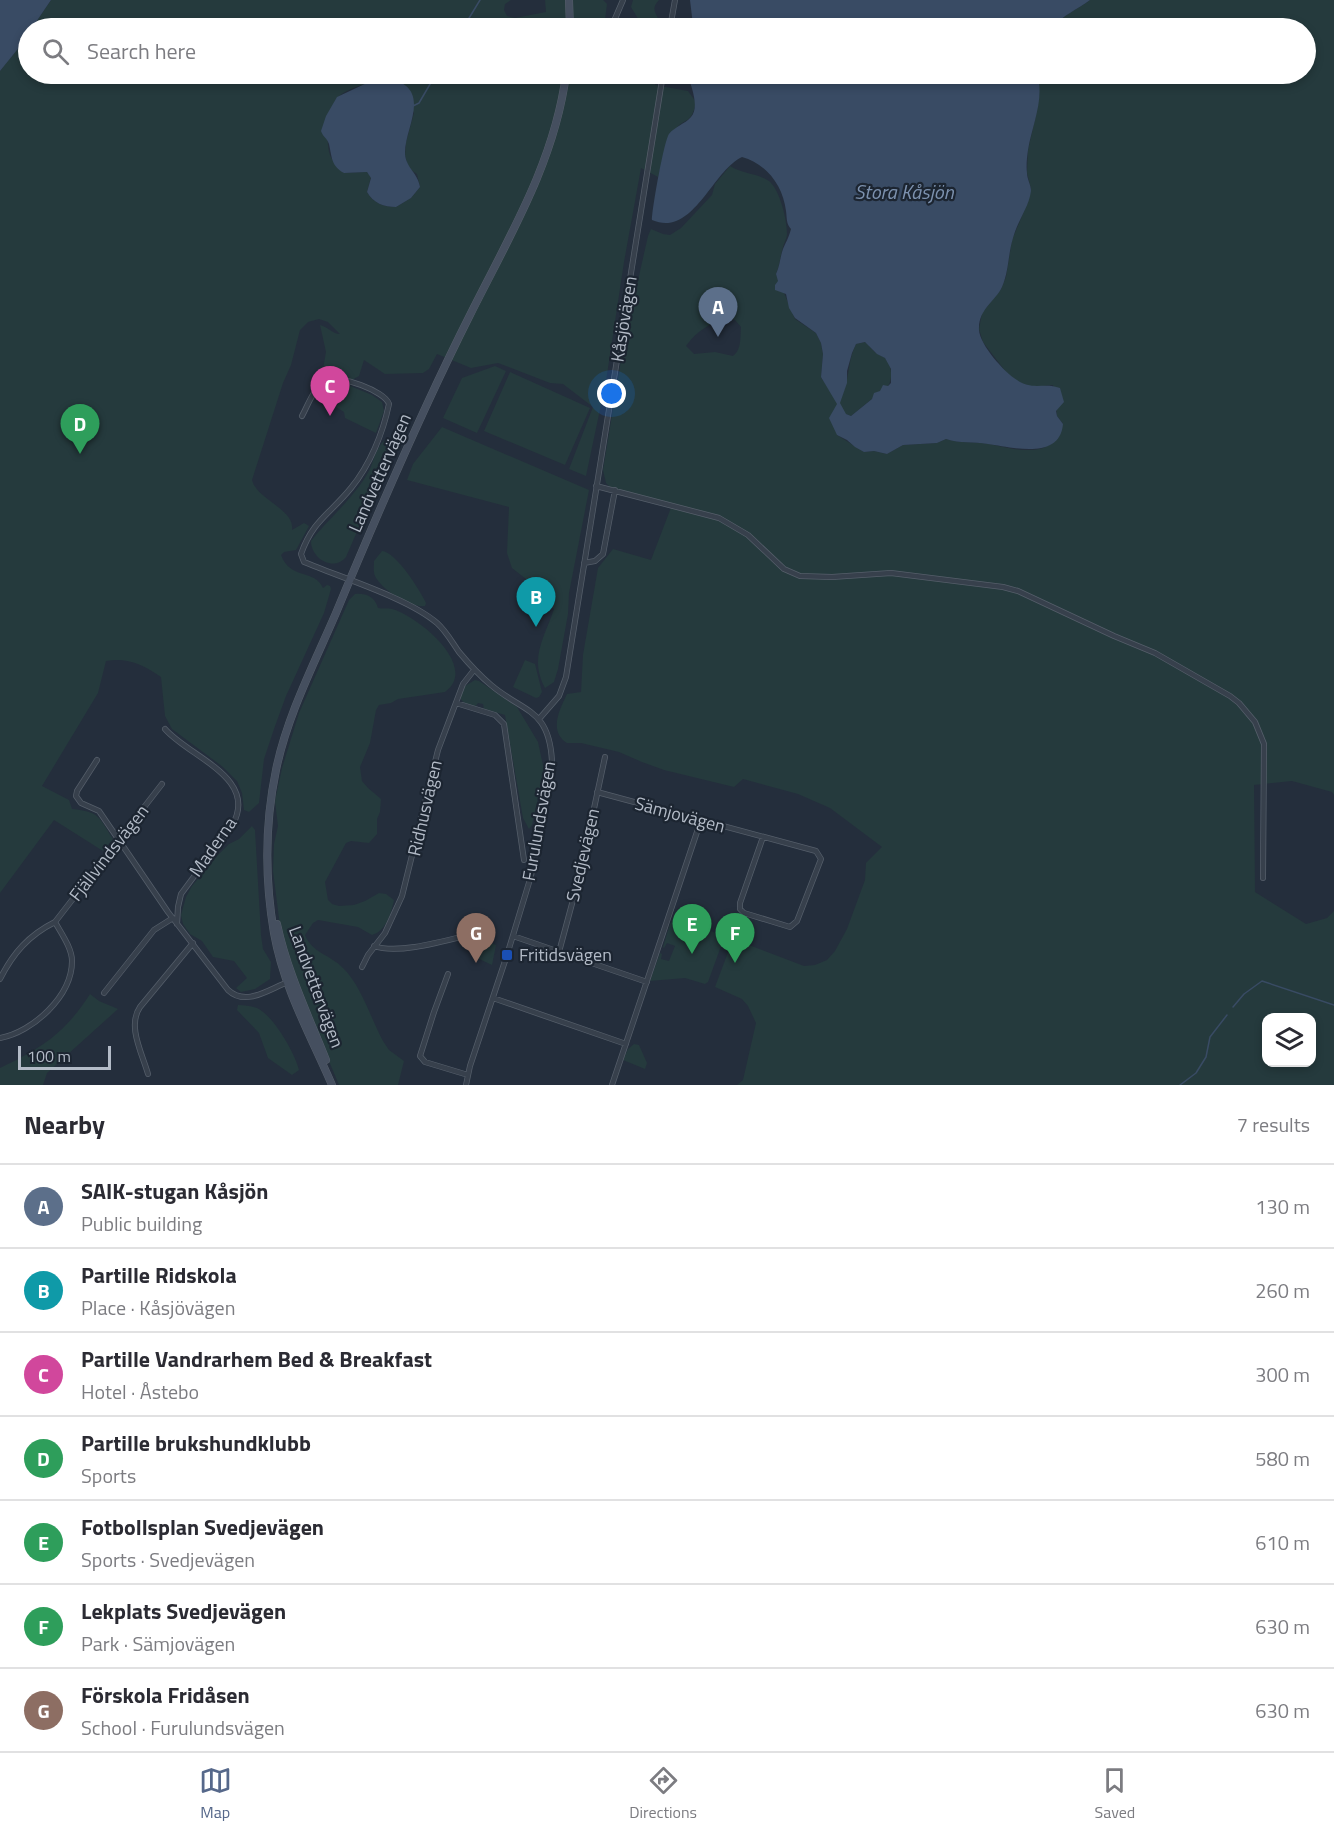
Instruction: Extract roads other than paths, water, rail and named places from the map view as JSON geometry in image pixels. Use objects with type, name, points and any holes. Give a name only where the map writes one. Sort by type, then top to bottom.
[{"type":"street","points":[[569,0],[570,18]]},
{"type":"street","points":[[615,18],[623,0]]},
{"type":"street","points":[[672,18],[675,0]]},
{"type":"street","name":"Landvettervägen","points":[[334,1085],[290,982],[275,935],[268,839],[276,770],[290,721],[421,418],[536,183],[557,123],[564,84]]},
{"type":"street","name":"Kåsjövägen","points":[[539,719],[558,696],[566,677],[661,84]]},
{"type":"street","name":"Furulundsvägen","points":[[302,416],[319,387],[329,380],[350,382],[370,389],[388,400],[385,421],[366,466],[346,494],[312,529],[301,554],[304,562],[387,596],[428,616],[443,629],[474,670],[493,687],[531,711],[539,719],[548,733],[551,744],[552,761],[531,876],[466,1085]]},
{"type":"street","points":[[597,486],[719,518],[748,536],[784,569],[800,576],[891,573],[1003,587],[1018,591],[1155,653],[1230,696],[1255,722],[1264,744],[1263,878]]},
{"type":"street","points":[[584,564],[596,561],[603,554],[615,490]]},
{"type":"street","name":"Ridhusvägen","points":[[362,967],[384,933],[406,886],[438,750],[466,678],[474,670]]},
{"type":"street","points":[[456,703],[495,715],[504,724],[524,860]]},
{"type":"street","name":"Maderna","points":[[165,729],[227,777],[235,789],[238,801],[233,824],[182,894],[178,907],[177,924]]},
{"type":"street","name":"Svedjevägen","points":[[559,952],[580,874],[605,757]]},
{"type":"street","points":[[97,760],[76,796],[81,803],[99,811],[177,924],[228,990],[241,998],[259,995],[290,982]]},
{"type":"street","name":"Fjällvindsvägen","points":[[0,979],[8,964],[27,940],[39,930],[55,922],[162,784]]},
{"type":"street","name":"Sämjovägen","points":[[597,792],[816,851],[821,857],[797,921],[790,927],[744,913],[740,909],[740,903],[763,837]]},
{"type":"street","points":[[612,1085],[701,820]]},
{"type":"street","points":[[104,993],[154,930],[173,918]]},
{"type":"street","points":[[0,1038],[11,1036],[39,1020],[62,992],[72,962],[55,922]]},
{"type":"street","points":[[374,946],[387,950],[404,949],[485,931]]},
{"type":"street","points":[[513,936],[647,982]]},
{"type":"street","points":[[148,1074],[134,1028],[134,1018],[140,1007],[193,944]]},
{"type":"street","points":[[448,974],[420,1056],[425,1062],[468,1075]]},
{"type":"street","points":[[493,998],[626,1044]]},
{"type":"water","points":[[0,0],[51,0],[39,18],[18,18],[18,49],[0,71]]},
{"type":"water","points":[[690,0],[1090,0],[1063,18],[692,18]]},
{"type":"water","points":[[365,84],[402,84],[411,92],[414,101],[405,154],[407,163],[420,187],[411,198],[396,207],[379,204],[367,192],[371,178],[367,172],[344,173],[337,167],[328,142],[321,131],[326,116],[337,97]]},
{"type":"water","name":"Stora Kåsjön","points":[[690,84],[1039,84],[1039,102],[1027,162],[1030,197],[1011,244],[1002,287],[984,311],[979,330],[993,358],[1017,380],[1033,386],[1060,388],[1064,402],[1056,411],[1063,424],[1060,436],[1053,443],[1033,449],[946,439],[937,443],[903,445],[887,454],[874,451],[864,452],[837,435],[829,418],[837,404],[821,377],[823,354],[821,343],[816,333],[795,318],[789,308],[786,294],[775,290],[778,281],[776,274],[791,229],[787,223],[781,193],[772,177],[759,165],[742,157],[731,164],[691,212],[679,220],[666,223],[652,220],[667,139],[671,132],[694,113],[695,102]],"holes":[[[865,342],[877,354],[885,358],[891,369],[891,383],[888,386],[883,385],[880,391],[874,393],[872,399],[851,416],[846,414],[840,403],[856,344]]]},
{"type":"waterway","points":[[469,18],[480,0]]},
{"type":"waterway","points":[[413,106],[419,103],[430,84]]},
{"type":"waterway","points":[[1233,1007],[1244,994],[1262,981],[1334,1005]]},
{"type":"waterway","points":[[1180,1085],[1196,1073],[1206,1057],[1210,1037],[1227,1015]]},
{"type":"place","name":"SAIK-stugan Kåsjön","points":[[718,337]]},
{"type":"place","name":"Partille Vandrarhem Bed & Breakfast","points":[[330,416]]},
{"type":"place","name":"Partille brukshundklubb","points":[[80,454]]},
{"type":"place","name":"Partille Ridskola","points":[[536,627]]},
{"type":"place","name":"Fotbollsplan Svedjevägen","points":[[692,954]]},
{"type":"place","name":"Fritidsvägen","points":[[507,955]]},
{"type":"place","name":"Förskola Fridåsen","points":[[476,963]]},
{"type":"place","name":"Lekplats Svedjevägen","points":[[735,963]]}]
